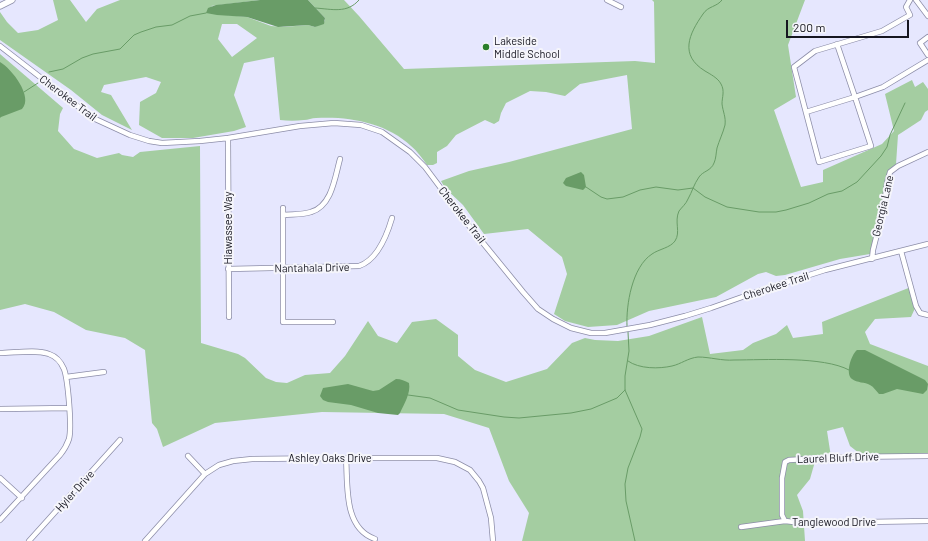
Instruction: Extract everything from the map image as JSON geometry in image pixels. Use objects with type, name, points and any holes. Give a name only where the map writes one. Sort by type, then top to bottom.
[{"type":"street","points":[[0,6],[12,0]]},
{"type":"street","points":[[607,0],[621,7]]},
{"type":"street","points":[[837,44],[871,146],[819,162],[794,67],[815,51],[837,44],[882,31],[910,15],[906,7],[910,0]]},
{"type":"street","points":[[916,0],[928,16]]},
{"type":"street","points":[[928,37],[920,43],[928,55]]},
{"type":"street","name":"Cherokee Trail","points":[[0,46],[93,118],[130,135],[149,141],[162,143],[200,141],[228,138],[290,127],[334,123],[361,125],[382,132],[410,152],[425,167],[523,292],[543,313],[560,323],[581,331],[598,334],[640,327],[711,308],[825,270],[928,244]]},
{"type":"street","points":[[806,112],[883,87],[928,60]]},
{"type":"street","name":"Hiawassee Way","points":[[228,138],[229,317]]},
{"type":"street","name":"Georgia Lane","points":[[872,259],[890,172],[898,166],[928,152]]},
{"type":"street","points":[[283,215],[312,212],[324,204],[331,192],[340,159]]},
{"type":"street","points":[[283,208],[283,322],[333,322]]},
{"type":"street","name":"Nantahala Drive","points":[[228,269],[355,267],[369,261],[378,249],[392,218]]},
{"type":"street","points":[[901,251],[916,306],[920,313],[928,315]]},
{"type":"street","points":[[0,354],[40,351],[48,354],[60,363],[66,377],[70,434],[65,448],[22,498],[0,520]]},
{"type":"street","points":[[66,377],[104,372]]},
{"type":"street","points":[[0,409],[69,408]]},
{"type":"street","name":"Hyler Drive","points":[[29,541],[120,440]]},
{"type":"street","points":[[188,456],[205,474]]},
{"type":"street","name":"Laurel Bluff Drive","points":[[785,521],[782,515],[782,476],[785,462],[789,460],[842,457],[928,456]]},
{"type":"street","points":[[346,458],[350,512],[363,533],[375,539]]},
{"type":"street","name":"Ashley Oaks Drive","points":[[145,541],[205,474],[219,465],[233,461],[252,459],[346,458],[436,458],[455,462],[466,467],[474,473],[483,488],[490,512],[493,541]]},
{"type":"street","points":[[0,478],[22,498]]},
{"type":"street","name":"Tanglewood Drive","points":[[741,527],[785,521],[803,523],[928,521]]},
{"type":"shaded area","points":[[53,0],[70,0],[86,22],[97,9],[120,0],[260,0],[211,6],[227,15],[247,17],[271,26],[283,27],[308,25],[315,27],[325,21],[325,18],[308,0],[344,0],[404,69],[635,61],[655,63],[654,2],[652,0],[805,0],[788,45],[796,97],[774,110],[801,187],[823,182],[823,170],[882,144],[894,131],[885,94],[912,80],[915,87],[923,82],[928,89],[928,110],[925,112],[921,120],[898,135],[896,164],[886,176],[882,204],[870,254],[840,259],[785,275],[776,276],[766,272],[758,274],[716,297],[649,311],[617,325],[588,327],[565,321],[554,314],[567,274],[562,257],[528,229],[484,234],[463,205],[445,188],[441,181],[469,171],[509,162],[632,129],[627,75],[580,84],[565,96],[546,92],[530,91],[506,103],[499,121],[494,124],[485,120],[456,135],[447,146],[437,152],[437,163],[427,165],[415,150],[401,138],[391,132],[367,123],[341,118],[314,118],[298,121],[280,120],[274,57],[244,63],[234,95],[246,127],[234,131],[193,138],[162,138],[139,125],[140,102],[156,93],[161,82],[146,77],[104,85],[101,92],[111,95],[132,130],[102,115],[71,90],[0,40],[0,12],[18,33],[38,30],[58,20]],"holes":[[[222,24],[237,24],[257,38],[232,57],[218,39]]]},
{"type":"shaded area","points":[[260,0],[308,0],[325,18],[324,24],[315,27],[308,25],[278,27],[247,17],[206,13],[208,8],[216,5]]},
{"type":"shaded area","points":[[0,54],[63,108],[60,114],[58,131],[74,149],[97,158],[119,153],[133,157],[140,152],[200,146],[201,343],[238,354],[245,358],[266,378],[276,382],[287,383],[305,375],[330,373],[345,356],[368,321],[378,336],[397,343],[412,322],[436,319],[458,335],[458,356],[475,370],[506,382],[547,369],[572,343],[585,338],[618,341],[649,336],[702,317],[710,354],[743,350],[753,343],[776,334],[787,325],[793,338],[823,334],[822,322],[911,287],[916,306],[911,317],[875,319],[865,332],[870,344],[928,366],[928,456],[864,457],[850,446],[843,427],[827,431],[831,457],[816,458],[810,479],[797,495],[803,511],[805,541],[522,541],[529,513],[509,481],[489,428],[444,414],[322,412],[215,423],[163,447],[157,429],[152,423],[145,350],[125,338],[86,330],[54,312],[25,304],[0,310]]},
{"type":"shaded area","points":[[0,62],[10,70],[20,83],[25,97],[25,104],[22,109],[0,118]]},
{"type":"shaded area","points":[[581,172],[584,175],[586,187],[583,190],[566,186],[563,183],[566,178]]},
{"type":"shaded area","points":[[857,350],[865,350],[925,380],[928,384],[927,390],[923,394],[897,389],[879,394],[870,385],[852,379],[850,377],[849,369],[851,360]]},
{"type":"shaded area","points":[[396,379],[409,383],[407,398],[398,415],[378,413],[351,405],[328,402],[323,400],[320,396],[323,388],[348,384],[373,391],[379,390]]},
{"type":"waterway","points":[[315,8],[339,10],[349,7],[359,0]]},
{"type":"waterway","points":[[627,326],[629,297],[635,277],[645,260],[655,252],[675,241],[677,238],[677,219],[679,211],[687,201],[699,177],[713,166],[715,160],[717,148],[725,125],[722,104],[723,89],[721,84],[714,76],[697,65],[689,51],[689,44],[694,29],[705,11],[722,0]]},
{"type":"waterway","points":[[49,72],[63,69],[82,58],[93,54],[120,49],[134,35],[141,32],[156,27],[172,25],[190,16],[206,13]]},
{"type":"waterway","points":[[24,92],[38,83]]},
{"type":"waterway","points":[[586,187],[601,197],[607,199],[623,197],[640,190],[656,187],[678,190],[693,188],[705,197],[727,207],[759,212],[776,212],[786,210],[809,203],[828,194],[842,191],[857,182],[881,156],[887,147],[890,135],[905,103]]},
{"type":"waterway","points":[[628,332],[629,351],[625,376],[625,390],[642,429],[628,468],[625,484],[626,501],[635,541]]},
{"type":"waterway","points":[[628,361],[638,366],[661,368],[672,366],[698,357],[730,360],[777,359],[824,363],[849,370]]},
{"type":"waterway","points":[[408,395],[430,398],[458,410],[519,418],[571,413],[591,409],[617,398],[625,390]]},
{"type":"place","name":"Lakeside Middle School","points":[[486,47]]}]
